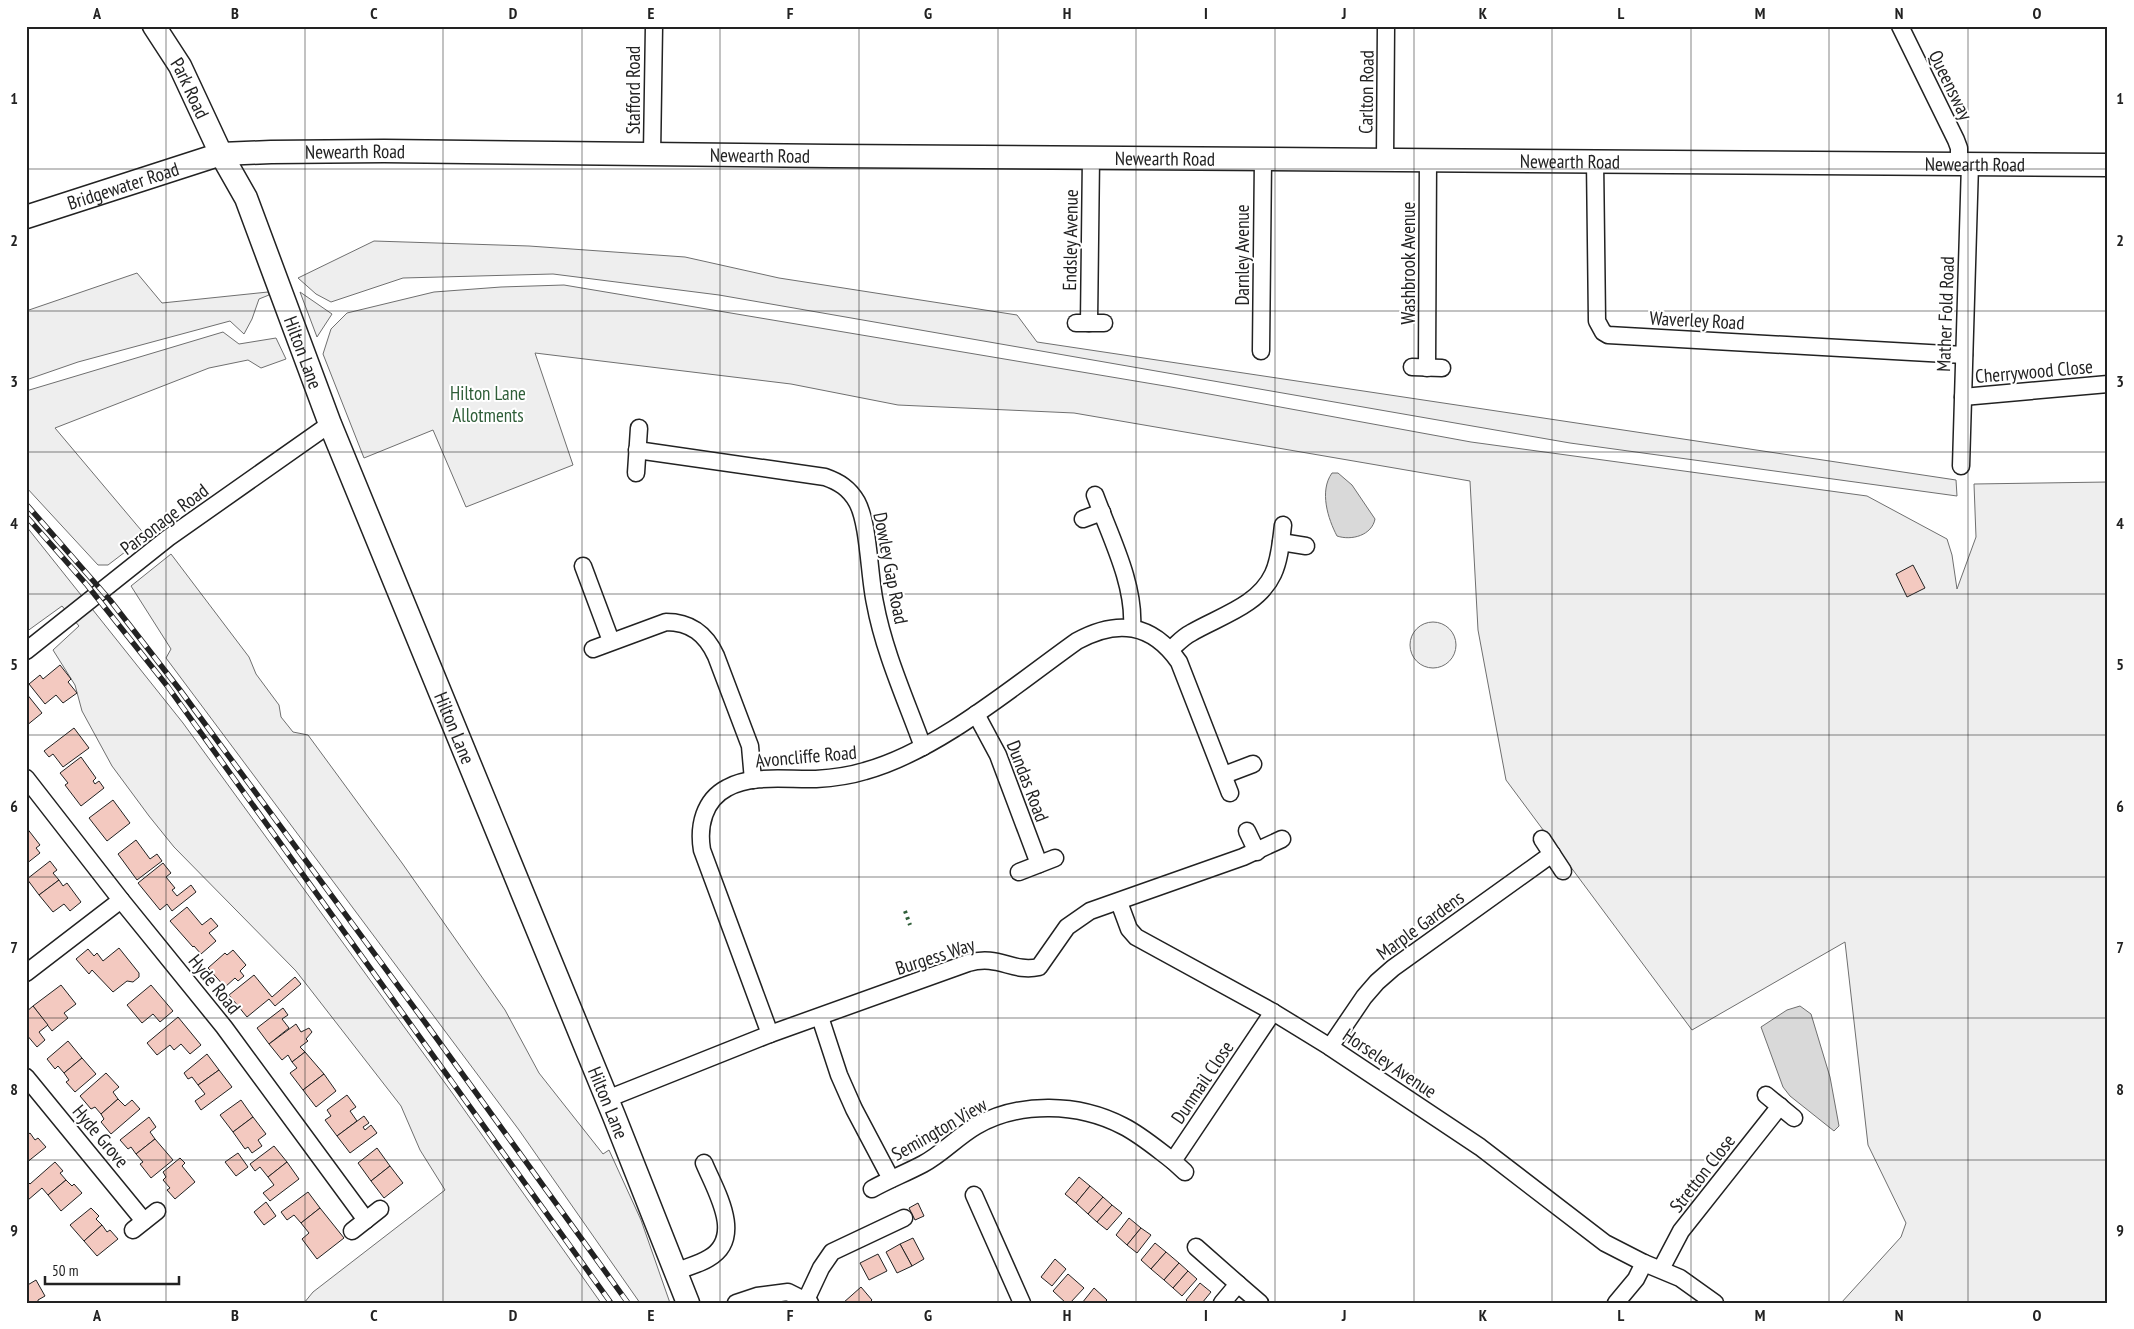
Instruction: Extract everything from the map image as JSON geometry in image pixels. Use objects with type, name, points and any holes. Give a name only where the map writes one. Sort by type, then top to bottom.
[{"type":"main road","name":"Park Road","points":[[158,28],[180,66],[221,154]]},
{"type":"main road","name":"Newearth Road","points":[[221,154],[384,151],[2108,165]]},
{"type":"main road","name":"Bridgewater Road","points":[[26,217],[221,154]]},
{"type":"main road","name":"Hilton Lane","points":[[221,154],[246,198],[330,424],[607,1099],[688,1303]]},
{"type":"street","name":"Stafford Road","points":[[652,154],[654,26]]},
{"type":"street","name":"Carlton Road","points":[[1385,159],[1386,26]]},
{"type":"street","name":"Queensway","points":[[1900,26],[1956,140],[1965,163]]},
{"type":"street","name":"Endsley Avenue","points":[[1090,323],[1091,158]]},
{"type":"street","name":"Darnley Avenue","points":[[1261,352],[1263,159]]},
{"type":"street","name":"Washbrook Avenue","points":[[1427,368],[1428,159]]},
{"type":"street","name":"Waverley Road","points":[[1595,160],[1597,322],[1603,332],[1618,336],[1964,355]]},
{"type":"street","name":"Mather Fold Road","points":[[1961,466],[1964,355],[1965,163]]},
{"type":"street","name":"Cherrywood Close","points":[[1963,397],[2108,384]]},
{"type":"street","name":"Parsonage Road","points":[[26,651],[168,538],[330,424]]},
{"type":"street","points":[[636,472],[639,428]]},
{"type":"street","name":"Dowley Gap Road","points":[[638,450],[825,477],[839,482],[849,490],[858,504],[863,522],[875,604],[882,633],[923,747]]},
{"type":"street","points":[[1095,495],[1128,586],[1133,612],[1132,628]]},
{"type":"street","points":[[1083,519],[1102,512]]},
{"type":"street","points":[[1230,792],[1183,672],[1170,650],[1189,634],[1243,606],[1255,597],[1273,574],[1283,525]]},
{"type":"street","points":[[1281,542],[1306,546]]},
{"type":"street","points":[[583,566],[611,641]]},
{"type":"street","points":[[592,648],[666,622],[678,622],[702,633],[710,643],[716,656],[750,746],[753,780]]},
{"type":"street","name":"Avoncliffe Road","points":[[770,1034],[702,850],[701,824],[711,802],[725,789],[736,783],[753,780],[843,777],[889,763],[923,747],[976,714],[1077,641],[1093,632],[1112,628],[1132,628],[1154,637],[1170,650]]},
{"type":"street","name":"Dundas Road","points":[[976,714],[998,755],[1039,864]]},
{"type":"street","points":[[1224,775],[1253,764]]},
{"type":"street","name":"Hyde Road","points":[[26,778],[121,900],[224,1027],[366,1220]]},
{"type":"street","points":[[1247,831],[1257,852]]},
{"type":"street","name":"Burgess Way","points":[[607,1099],[770,1034],[979,960],[989,959],[1022,968],[1039,967],[1067,927],[1090,911],[1257,852],[1282,839]]},
{"type":"street","points":[[1542,839],[1563,870]]},
{"type":"street","name":"Marple Gardens","points":[[1330,1047],[1364,997],[1382,977],[1552,854]]},
{"type":"street","points":[[1019,872],[1055,858]]},
{"type":"street","points":[[26,973],[121,900]]},
{"type":"street","name":"Horseley Avenue","points":[[1118,902],[1129,929],[1136,937],[1273,1012],[1330,1047],[1480,1147],[1605,1243],[1644,1263],[1680,1278],[1715,1303]]},
{"type":"street","name":"Dunmail Close","points":[[1179,1166],[1273,1012]]},
{"type":"street","name":"Semington View","points":[[820,1017],[839,1075],[854,1109],[891,1179]]},
{"type":"street","name":"Hyde Grove","points":[[26,1078],[145,1220]]},
{"type":"street","points":[[1766,1095],[1794,1118]]},
{"type":"street","name":"Stretton Close","points":[[1661,1269],[1682,1230],[1780,1106]]},
{"type":"street","name":"Semington View","points":[[872,1189],[924,1163],[957,1138],[991,1120],[1023,1110],[1048,1108],[1076,1110],[1098,1115],[1130,1130],[1179,1166]]},
{"type":"street","points":[[676,1270],[710,1258],[719,1248],[727,1230],[726,1215],[704,1163]]},
{"type":"street","points":[[974,1195],[1022,1303]]},
{"type":"street","points":[[352,1231],[380,1209]]},
{"type":"street","points":[[736,1303],[757,1296],[788,1292],[808,1301],[820,1268],[832,1252],[904,1218]]},
{"type":"street","points":[[1196,1247],[1260,1303]]},
{"type":"street","points":[[1616,1303],[1636,1279],[1644,1263]]},
{"type":"street","points":[[1222,1303],[1238,1284]]},
{"type":"green space","points":[[374,241],[529,246],[685,257],[779,278],[1017,315],[1037,342],[1956,480],[1957,496],[1570,443],[719,295],[553,274],[403,278],[331,302],[316,294],[298,278]]},
{"type":"green space","points":[[137,273],[162,303],[268,292],[269,295],[259,299],[244,334],[230,321],[78,362],[26,380],[26,311]]},
{"type":"green space","name":"Hilton Lane Allotments","points":[[564,285],[1171,387],[1471,442],[1867,496],[1947,539],[1952,555],[1957,589],[1976,537],[1974,484],[2108,482],[2108,1303],[1841,1303],[1901,1237],[1906,1223],[1868,1145],[1845,942],[1692,1030],[1506,780],[1478,630],[1470,481],[1074,413],[898,405],[791,384],[535,353],[573,465],[466,507],[433,430],[364,458],[323,354],[331,329],[347,313],[434,292]]},
{"type":"green space","points":[[300,292],[332,314],[317,337]]},
{"type":"green space","points":[[223,332],[239,344],[276,338],[286,359],[261,368],[248,360],[209,368],[55,428],[146,536],[108,565],[98,565],[26,487],[26,391]]},
{"type":"green space","points":[[26,526],[183,723],[453,1094],[601,1303],[304,1303],[313,1292],[445,1190],[420,1150],[401,1106],[296,971],[174,847],[112,766],[82,711],[75,685],[53,650],[79,626],[62,606],[26,632]]},
{"type":"green space","points":[[171,554],[249,657],[256,674],[279,705],[281,717],[293,732],[308,735],[402,863],[505,1010],[539,1073],[603,1154],[609,1150],[641,1220],[670,1303],[640,1303],[519,1130],[166,658],[171,649],[131,586]]},
{"type":"green space","points":[[1433,622],[1446,626],[1452,632],[1456,645],[1452,658],[1446,664],[1433,668],[1420,664],[1414,658],[1410,645],[1414,632],[1420,626]]},
{"type":"shaded area","points":[[1332,473],[1338,473],[1352,485],[1375,519],[1373,525],[1366,533],[1349,538],[1337,536],[1328,513],[1325,496],[1328,480]]},
{"type":"shaded area","points":[[1800,1006],[1811,1014],[1830,1077],[1839,1126],[1834,1131],[1790,1096],[1783,1087],[1761,1027],[1787,1010]]},
{"type":"building","points":[[1913,565],[1925,588],[1907,597],[1896,574]]},
{"type":"building","points":[[60,665],[71,679],[68,682],[77,693],[63,703],[56,695],[45,704],[29,684],[40,675],[43,679]]},
{"type":"building","points":[[26,693],[42,713],[26,726]]},
{"type":"building","points":[[74,728],[89,748],[63,767],[53,754],[49,757],[44,751]]},
{"type":"building","points":[[81,757],[96,778],[93,781],[95,784],[99,781],[104,788],[81,806],[65,785],[68,783],[60,773]]},
{"type":"building","points":[[113,800],[130,823],[107,841],[89,818]]},
{"type":"building","points":[[26,827],[40,845],[36,848],[40,853],[26,864]]},
{"type":"building","points":[[136,840],[150,859],[157,854],[162,861],[137,880],[118,854]]},
{"type":"building","points":[[50,861],[57,870],[53,873],[59,880],[39,895],[27,879]]},
{"type":"building","points":[[163,863],[171,873],[166,877],[175,888],[172,890],[177,896],[191,885],[196,892],[172,911],[167,904],[160,910],[138,883]]},
{"type":"building","points":[[59,880],[63,886],[67,883],[81,902],[70,911],[64,904],[53,912],[39,895]]},
{"type":"building","points":[[187,907],[202,925],[211,918],[218,926],[209,933],[216,941],[201,954],[170,921]]},
{"type":"building","points":[[119,948],[139,973],[139,977],[133,982],[127,981],[113,992],[92,970],[89,974],[76,959],[88,949],[94,956],[97,953],[103,961]]},
{"type":"building","points":[[233,950],[246,965],[240,971],[244,976],[238,981],[235,978],[225,987],[208,968],[225,953],[227,955]]},
{"type":"building","points":[[254,975],[272,997],[295,977],[301,984],[275,1006],[269,999],[247,1017],[229,995]]},
{"type":"building","points":[[61,985],[76,1004],[64,1013],[68,1018],[52,1031],[33,1006]]},
{"type":"building","points":[[151,985],[173,1011],[160,1022],[153,1014],[142,1023],[127,1005]]},
{"type":"building","points":[[33,1006],[48,1025],[39,1032],[45,1040],[37,1047],[26,1034],[26,1012]]},
{"type":"building","points":[[283,1008],[288,1015],[282,1019],[289,1028],[269,1044],[257,1028]]},
{"type":"building","points":[[178,1017],[201,1045],[190,1054],[181,1044],[174,1050],[170,1045],[157,1055],[147,1043]]},
{"type":"building","points":[[296,1024],[301,1032],[309,1028],[312,1032],[306,1039],[308,1041],[300,1047],[305,1052],[292,1062],[288,1055],[282,1060],[269,1044]]},
{"type":"building","points":[[68,1041],[82,1058],[64,1073],[58,1066],[55,1069],[47,1059]]},
{"type":"building","points":[[305,1052],[324,1074],[303,1090],[290,1073],[297,1068],[292,1062]]},
{"type":"building","points":[[207,1054],[219,1070],[198,1085],[192,1077],[188,1079],[184,1073]]},
{"type":"building","points":[[82,1058],[96,1074],[75,1092],[66,1082],[69,1080],[64,1073]]},
{"type":"building","points":[[219,1070],[232,1087],[201,1110],[195,1101],[205,1094],[198,1085]]},
{"type":"building","points":[[106,1073],[119,1087],[113,1092],[118,1099],[101,1114],[95,1107],[91,1109],[80,1096]]},
{"type":"building","points":[[324,1074],[336,1091],[316,1107],[303,1090]]},
{"type":"building","points":[[347,1095],[356,1107],[350,1111],[357,1121],[337,1136],[325,1120],[331,1116],[327,1110]]},
{"type":"building","points":[[118,1099],[125,1106],[132,1100],[140,1109],[111,1134],[101,1122],[104,1119],[101,1114]]},
{"type":"building","points":[[241,1100],[253,1117],[233,1132],[220,1115]]},
{"type":"building","points":[[364,1116],[369,1123],[363,1127],[365,1130],[371,1125],[377,1133],[350,1153],[337,1136]]},
{"type":"building","points":[[149,1117],[156,1127],[150,1132],[155,1139],[136,1154],[131,1147],[128,1149],[120,1140]]},
{"type":"building","points":[[253,1117],[266,1134],[258,1140],[262,1146],[252,1153],[248,1147],[245,1149],[233,1132]]},
{"type":"building","points":[[30,1133],[35,1140],[38,1138],[46,1147],[26,1163],[26,1136]]},
{"type":"building","points":[[155,1139],[173,1160],[151,1178],[140,1164],[143,1162],[136,1154]]},
{"type":"building","points":[[274,1146],[287,1162],[268,1177],[260,1167],[255,1171],[250,1164]]},
{"type":"building","points":[[377,1148],[390,1166],[371,1181],[358,1163]]},
{"type":"building","points":[[238,1153],[248,1167],[236,1176],[225,1162]]},
{"type":"building","points":[[180,1158],[185,1163],[182,1166],[195,1182],[175,1199],[167,1190],[170,1188],[163,1180],[166,1177],[163,1172]]},
{"type":"building","points":[[55,1162],[63,1171],[60,1173],[66,1180],[48,1195],[42,1188],[28,1200],[26,1198],[26,1180],[30,1184]]},
{"type":"building","points":[[287,1162],[299,1179],[270,1201],[263,1193],[274,1185],[268,1177]]},
{"type":"building","points":[[390,1166],[403,1183],[384,1198],[371,1181]]},
{"type":"building","points":[[1079,1177],[1090,1186],[1076,1203],[1065,1194]]},
{"type":"building","points":[[66,1180],[72,1186],[74,1184],[82,1193],[61,1211],[48,1195]]},
{"type":"building","points":[[1090,1186],[1103,1197],[1088,1214],[1076,1203]]},
{"type":"building","points":[[308,1192],[320,1208],[301,1223],[294,1215],[287,1220],[281,1212]]},
{"type":"building","points":[[1103,1197],[1112,1205],[1097,1222],[1088,1214]]},
{"type":"building","points":[[266,1202],[276,1216],[264,1225],[254,1212]]},
{"type":"building","points":[[918,1203],[924,1216],[915,1220],[909,1208]]},
{"type":"building","points":[[1112,1205],[1122,1213],[1107,1230],[1097,1222]]},
{"type":"building","points":[[91,1208],[99,1216],[96,1219],[102,1225],[84,1241],[70,1225]]},
{"type":"building","points":[[320,1208],[344,1238],[317,1259],[302,1239],[309,1233],[301,1223]]},
{"type":"building","points":[[1129,1218],[1141,1228],[1127,1245],[1116,1235]]},
{"type":"building","points":[[102,1225],[107,1232],[110,1230],[118,1239],[97,1256],[84,1241]]},
{"type":"building","points":[[1141,1228],[1151,1235],[1137,1253],[1127,1245]]},
{"type":"building","points":[[913,1238],[924,1259],[912,1266],[900,1244]]},
{"type":"building","points":[[1155,1243],[1166,1252],[1151,1269],[1141,1260]]},
{"type":"building","points":[[900,1244],[912,1266],[897,1273],[886,1252]]},
{"type":"building","points":[[1166,1252],[1179,1263],[1164,1280],[1151,1269]]},
{"type":"building","points":[[878,1254],[887,1271],[869,1280],[860,1263]]},
{"type":"building","points":[[1055,1259],[1066,1269],[1052,1286],[1041,1277]]},
{"type":"building","points":[[1179,1263],[1188,1271],[1173,1288],[1164,1280]]},
{"type":"building","points":[[1188,1271],[1197,1279],[1182,1296],[1173,1288]]},
{"type":"building","points":[[1068,1274],[1084,1288],[1070,1303],[1066,1303],[1053,1291]]},
{"type":"building","points":[[36,1280],[45,1296],[38,1300],[38,1303],[26,1303],[26,1286]]},
{"type":"building","points":[[1200,1283],[1211,1292],[1202,1303],[1189,1303],[1186,1300]]},
{"type":"building","points":[[861,1287],[872,1300],[869,1303],[843,1303]]},
{"type":"building","points":[[1094,1288],[1107,1300],[1104,1303],[1082,1303]]},
{"type":"railway","points":[[26,504],[110,600],[180,690],[427,1025],[628,1303]]},
{"type":"railway","points":[[26,516],[87,585],[168,687],[611,1303]]},
{"type":"hedge","points":[[905,911],[910,925]]}]
